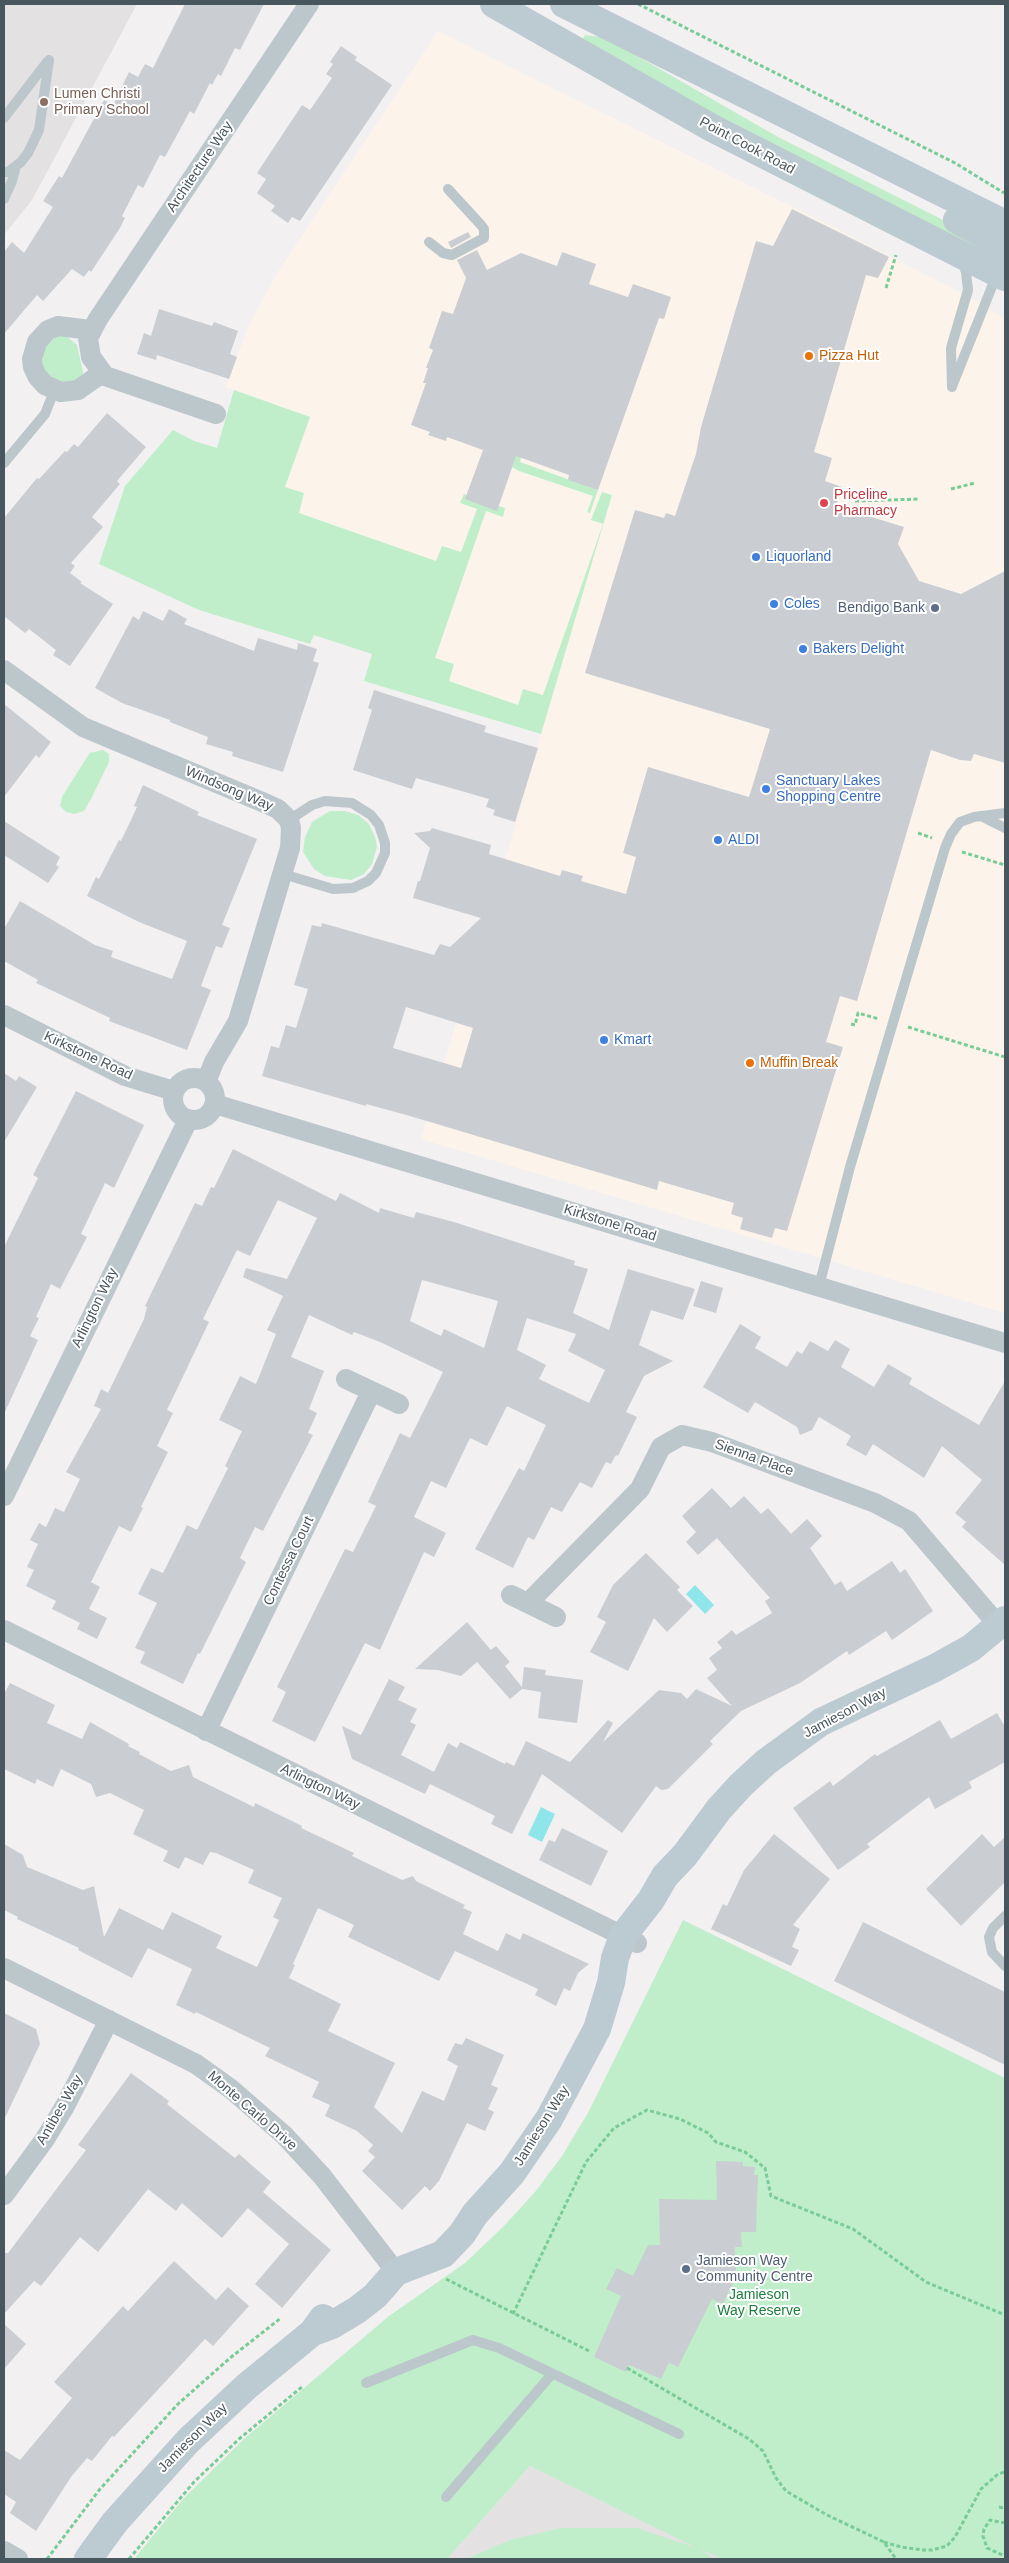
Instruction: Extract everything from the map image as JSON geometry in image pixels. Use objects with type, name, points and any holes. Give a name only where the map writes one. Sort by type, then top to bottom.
[{"type":"main road","name":"Point Cook Road","points":[[494,4],[712,128],[1001,275]]},
{"type":"main road","points":[[551,37],[565,5],[1005,224]]},
{"type":"main road","points":[[739,92],[808,145],[988,237],[994,245],[1001,275]]},
{"type":"main road","name":"Jamieson Way","points":[[88,2559],[115,2522],[188,2441],[246,2386],[313,2332],[332,2325],[357,2310],[375,2296],[390,2264],[443,2254],[462,2234],[475,2214],[500,2188],[532,2147],[565,2093],[596,2029],[623,1994],[630,1939],[663,1909],[686,1854],[714,1816],[741,1785],[792,1742],[821,1722],[936,1668],[971,1648],[1002,1623]]},
{"type":"street","name":"Architecture Way","points":[[91,330],[309,4]]},
{"type":"street","points":[[102,373],[78,390],[68,393],[54,391],[37,376],[33,368],[32,359],[37,342],[48,330],[58,326],[91,330],[88,338],[91,357],[102,373],[111,378],[216,414]]},
{"type":"street","name":"Windsong Way","points":[[4,670],[83,727],[267,804],[278,809],[289,820],[291,842],[283,874],[238,1022],[214,1062],[206,1082]]},
{"type":"street","name":"Kirkstone Road","points":[[4,1015],[125,1076],[174,1091]]},
{"type":"street","points":[[187,1079],[200,1079],[206,1082],[214,1094],[214,1104],[207,1116],[195,1121],[188,1120],[181,1117],[173,1105],[174,1091],[187,1079]]},
{"type":"street","name":"Kirkstone Road","points":[[214,1104],[1005,1342]]},
{"type":"street","name":"Arlington Way","points":[[4,1496],[188,1120]]},
{"type":"street","points":[[346,1379],[399,1404]]},
{"type":"street","name":"Contessa Court","points":[[206,1731],[372,1392]]},
{"type":"street","name":"Sienna Place","points":[[556,1617],[520,1599],[640,1489],[662,1447],[682,1435],[712,1442],[866,1500],[909,1521],[1002,1623]]},
{"type":"street","name":"Arlington Way","points":[[4,1630],[630,1939]]},
{"type":"street","name":"Monte Carlo Drive","points":[[4,1968],[196,2064],[246,2101],[284,2135],[322,2176],[390,2264]]},
{"type":"street","name":"Antibes Way","points":[[4,2195],[34,2155],[65,2106],[109,2020]]},
{"type":"street","points":[[4,2551],[18,2559]]},
{"type":"lane","points":[[4,118],[49,60],[39,130],[28,153],[16,166],[4,172]]},
{"type":"lane","points":[[4,199],[16,166]]},
{"type":"lane","points":[[429,242],[443,253],[452,255],[484,238],[485,234],[481,225],[448,189]]},
{"type":"lane","points":[[954,252],[964,264],[968,290],[951,348],[952,387],[1001,275]]},
{"type":"lane","points":[[4,463],[45,414],[54,391]]},
{"type":"lane","points":[[283,874],[333,889],[353,888],[368,881],[376,873],[386,852],[379,825],[372,815],[352,803],[325,801],[312,805],[289,820]]},
{"type":"lane","points":[[818,1286],[850,1167],[945,848],[951,834],[960,822],[982,816],[1005,813]]},
{"type":"lane","points":[[982,816],[1005,828]]},
{"type":"lane","points":[[1005,1916],[993,1928],[989,1937],[992,1952],[1005,1966]]},
{"type":"lane","points":[[366,2383],[473,2340],[499,2348],[679,2434]]},
{"type":"lane","points":[[446,2497],[552,2374]]},
{"type":"path","points":[[638,4],[955,163],[1005,194]]},
{"type":"path","points":[[886,288],[896,255]]},
{"type":"path","points":[[951,489],[975,482]]},
{"type":"path","points":[[855,501],[920,499]]},
{"type":"path","points":[[918,833],[936,839]]},
{"type":"path","points":[[956,850],[1005,864]]},
{"type":"path","points":[[851,1024],[855,1025],[858,1013],[882,1020]]},
{"type":"path","points":[[904,1026],[1005,1057]]},
{"type":"path","points":[[512,2314],[586,2162],[614,2128],[647,2110],[680,2119],[708,2133],[716,2142],[745,2152],[765,2168],[770,2196],[853,2228],[926,2282],[1005,2315]]},
{"type":"path","points":[[443,2278],[589,2351]]},
{"type":"path","points":[[47,2559],[100,2489],[172,2411],[230,2358],[282,2318]]},
{"type":"path","points":[[627,2368],[758,2446],[767,2458],[780,2485],[786,2491],[827,2515],[884,2542],[901,2547],[922,2550],[947,2546],[955,2537],[981,2489],[998,2474],[1005,2472]]},
{"type":"path","points":[[129,2559],[194,2482],[239,2439],[303,2386]]},
{"type":"path","points":[[1000,2507],[1005,2508]]},
{"type":"path","points":[[1005,2523],[990,2520],[984,2529],[984,2536],[987,2548],[1005,2556]]},
{"type":"path","points":[[884,2542],[896,2559]]},
{"type":"shaded area","name":"Lumen Christi Primary School","points":[[4,4],[137,4],[32,200],[4,235]]},
{"type":"shaded area","name":"Sanctuary Lakes Shopping Centre","points":[[438,31],[841,231],[985,305],[1005,320],[1005,1313],[421,1139],[510,844],[541,734],[418,697],[276,509],[310,417],[226,387],[249,325],[277,273]]},
{"type":"shaded area","points":[[530,2466],[722,2559],[447,2559]]},
{"type":"green space","points":[[585,35],[601,37],[625,49],[778,137],[965,231],[988,255],[784,153],[584,41]]},
{"type":"green space","points":[[58,335],[65,335],[77,345],[83,372],[81,378],[64,385],[47,375],[42,362],[44,348]]},
{"type":"green space","points":[[234,390],[310,417],[285,487],[304,493],[299,513],[436,561],[442,546],[461,552],[477,509],[460,503],[464,494],[505,508],[503,517],[486,511],[435,658],[454,664],[449,681],[518,705],[523,689],[543,695],[603,524],[591,520],[602,492],[612,495],[541,734],[364,681],[372,654],[314,635],[310,644],[199,610],[99,564],[125,486],[173,430],[194,441],[217,448]]},
{"type":"green space","points":[[513,452],[522,455],[520,462],[598,490],[590,513],[587,512],[593,496],[519,471],[512,467]]},
{"type":"green space","points":[[103,750],[109,754],[109,762],[84,811],[74,814],[66,812],[60,806],[62,797],[90,753]]},
{"type":"green space","points":[[330,811],[345,811],[358,815],[369,824],[375,837],[377,847],[372,864],[364,874],[351,880],[325,876],[314,869],[303,852],[305,837],[312,822]]},
{"type":"green space","name":"Jamieson Way Reserve","points":[[683,1920],[1005,2078],[1005,2559],[722,2559],[700,2549],[714,2559],[466,2559],[510,2540],[561,2528],[637,2528],[697,2548],[530,2466],[447,2559],[134,2559],[183,2499],[245,2438],[389,2316],[465,2263],[503,2227],[535,2192],[562,2156],[589,2111]]},
{"type":"water","points":[[695,1585],[714,1605],[705,1614],[686,1594]]},
{"type":"water","points":[[541,1807],[555,1814],[542,1842],[528,1835]]},
{"type":"building","points":[[185,4],[264,4],[240,50],[235,48],[221,76],[218,74],[212,85],[210,83],[194,114],[190,111],[165,157],[160,155],[143,188],[138,185],[122,216],[125,218],[120,228],[91,272],[89,270],[84,277],[72,269],[43,301],[37,295],[4,334],[4,252],[12,242],[24,253],[53,207],[43,201],[59,176],[62,178],[104,100],[113,105],[129,72],[138,77],[145,64],[153,68]]},
{"type":"building","points":[[341,46],[357,57],[355,60],[392,85],[300,221],[292,217],[288,223],[271,211],[275,206],[257,193],[266,179],[257,173],[302,105],[310,110],[332,78],[326,74],[333,64],[330,62]]},
{"type":"building","name":"Sanctuary Lakes Shopping Centre","points":[[792,209],[889,257],[878,278],[866,275],[814,452],[832,458],[825,481],[842,487],[836,506],[904,527],[898,544],[919,581],[961,594],[1005,571],[1005,763],[974,754],[971,761],[960,760],[931,750],[857,1001],[840,996],[826,1042],[843,1047],[787,1231],[775,1228],[772,1238],[740,1229],[743,1218],[731,1214],[734,1203],[659,1181],[657,1190],[410,1116],[366,1104],[366,1106],[262,1076],[271,1046],[279,1048],[286,1025],[296,1028],[308,989],[294,985],[312,925],[321,927],[322,923],[434,955],[440,944],[450,947],[481,918],[413,898],[430,848],[414,833],[430,831],[432,828],[491,845],[489,854],[560,876],[562,870],[583,876],[581,881],[626,894],[636,857],[623,853],[648,767],[749,797],[770,729],[585,673],[635,510],[664,518],[666,513],[675,516],[696,454],[701,427],[756,241],[773,246]],"holes":[[[406,1007],[473,1028],[461,1068],[393,1048]]]},
{"type":"building","points":[[468,232],[471,237],[451,248],[448,242]]},
{"type":"building","points":[[477,250],[487,270],[521,253],[557,266],[562,252],[596,264],[589,284],[628,297],[633,284],[671,297],[664,319],[659,318],[598,490],[568,480],[569,475],[516,456],[497,511],[465,499],[483,450],[447,437],[446,441],[428,435],[430,432],[411,425],[426,383],[423,383],[428,368],[426,368],[433,350],[429,348],[442,311],[453,314],[466,278],[457,260]]},
{"type":"building","points":[[159,309],[212,326],[214,322],[238,331],[230,354],[237,357],[229,379],[157,355],[156,360],[137,354],[144,333],[151,336]]},
{"type":"building","points":[[107,413],[146,447],[117,481],[120,484],[92,517],[103,527],[71,563],[75,566],[70,573],[82,582],[80,583],[113,604],[70,666],[53,655],[56,650],[29,629],[25,633],[4,616],[4,518],[37,478],[39,479],[74,444],[78,447]]},
{"type":"building","points":[[169,609],[187,619],[184,624],[254,651],[258,638],[297,650],[298,643],[317,649],[313,661],[319,663],[283,772],[232,756],[233,752],[206,744],[208,737],[170,722],[170,720],[122,703],[95,688],[133,616],[139,620],[143,611],[163,621]]},
{"type":"building","points":[[374,690],[486,726],[484,732],[538,748],[515,822],[493,815],[495,810],[486,807],[489,799],[416,778],[412,789],[353,770],[372,710],[368,708]]},
{"type":"building","points":[[4,704],[51,742],[39,758],[36,755],[4,797]]},
{"type":"building","points":[[143,785],[199,812],[197,815],[257,839],[222,925],[230,928],[222,948],[216,946],[201,986],[211,990],[187,1050],[109,1021],[110,1018],[36,983],[38,980],[4,961],[4,929],[20,901],[95,945],[113,951],[111,957],[172,979],[187,941],[139,922],[87,896],[96,877],[99,879],[119,840],[121,841],[137,807],[134,806]]},
{"type":"building","points":[[4,821],[60,857],[56,865],[59,867],[48,883],[4,855]]},
{"type":"building","points":[[4,1073],[16,1081],[19,1076],[37,1087],[4,1142]]},
{"type":"building","points":[[76,1091],[144,1125],[114,1188],[105,1183],[81,1234],[87,1237],[60,1289],[51,1284],[36,1317],[39,1318],[30,1336],[38,1340],[4,1414],[4,1247],[38,1178],[33,1175]]},
{"type":"building","points":[[233,1149],[336,1201],[340,1193],[379,1213],[380,1208],[414,1218],[416,1212],[454,1222],[575,1261],[574,1265],[588,1269],[573,1313],[609,1330],[628,1269],[695,1289],[683,1320],[651,1310],[639,1345],[673,1361],[644,1376],[626,1412],[637,1417],[618,1456],[616,1455],[611,1464],[606,1462],[592,1488],[580,1482],[562,1512],[551,1507],[534,1540],[528,1537],[513,1568],[475,1549],[519,1468],[524,1471],[546,1425],[507,1406],[487,1446],[470,1438],[446,1488],[431,1481],[414,1517],[446,1533],[434,1557],[424,1552],[380,1650],[365,1643],[315,1742],[272,1721],[286,1692],[277,1687],[345,1549],[353,1552],[376,1506],[368,1502],[400,1433],[410,1438],[443,1372],[380,1342],[354,1332],[352,1335],[309,1315],[291,1357],[324,1371],[309,1409],[317,1413],[308,1433],[313,1435],[263,1531],[255,1527],[240,1558],[246,1562],[200,1654],[198,1653],[183,1684],[140,1663],[145,1652],[135,1648],[157,1603],[138,1594],[151,1568],[163,1573],[187,1525],[197,1530],[228,1468],[225,1466],[242,1431],[219,1420],[240,1376],[256,1384],[276,1334],[267,1330],[283,1296],[243,1277],[246,1268],[287,1279],[317,1218],[278,1200],[250,1256],[237,1250],[203,1319],[209,1322],[167,1410],[173,1413],[157,1446],[168,1452],[131,1532],[119,1526],[91,1582],[100,1587],[89,1609],[107,1618],[97,1639],[77,1629],[80,1623],[52,1609],[56,1601],[26,1586],[34,1570],[27,1567],[38,1544],[30,1540],[39,1523],[46,1527],[55,1508],[64,1512],[80,1479],[66,1472],[101,1409],[94,1406],[101,1389],[108,1393],[144,1319],[147,1307],[145,1306],[195,1203],[202,1206],[211,1187],[214,1188]],"holes":[[[422,1280],[498,1301],[484,1348],[444,1329],[441,1336],[410,1321]],[[527,1318],[576,1334],[568,1351],[605,1370],[589,1403],[539,1379],[546,1365],[517,1350]]]},
{"type":"building","points":[[701,1281],[723,1288],[716,1313],[693,1306]]},
{"type":"building","points":[[740,1324],[761,1337],[755,1348],[787,1367],[797,1351],[802,1354],[810,1341],[828,1351],[835,1340],[850,1349],[841,1367],[874,1387],[888,1364],[912,1378],[909,1384],[979,1425],[1005,1381],[1005,1565],[962,1527],[966,1522],[955,1513],[982,1480],[942,1446],[924,1478],[873,1444],[866,1456],[846,1445],[851,1436],[819,1417],[812,1430],[800,1435],[797,1427],[755,1402],[748,1413],[703,1387]]},
{"type":"building","points":[[712,1488],[731,1508],[744,1496],[761,1514],[768,1508],[791,1534],[807,1519],[822,1536],[810,1548],[835,1585],[841,1581],[847,1591],[892,1561],[900,1573],[905,1569],[933,1611],[892,1640],[886,1631],[849,1655],[847,1651],[800,1683],[741,1711],[710,1741],[713,1744],[668,1789],[661,1790],[656,1786],[622,1833],[542,1774],[512,1834],[491,1824],[495,1816],[430,1784],[425,1794],[352,1759],[342,1726],[361,1735],[389,1679],[405,1687],[398,1700],[417,1709],[410,1722],[416,1725],[401,1755],[434,1772],[448,1743],[457,1748],[460,1742],[505,1764],[506,1762],[514,1766],[526,1741],[570,1762],[608,1720],[613,1723],[603,1742],[659,1690],[681,1693],[687,1699],[696,1689],[732,1706],[707,1678],[717,1670],[709,1658],[722,1648],[717,1642],[732,1630],[736,1635],[772,1613],[765,1601],[770,1598],[717,1538],[698,1555],[686,1542],[696,1532],[682,1516]]},
{"type":"building","points":[[646,1553],[680,1587],[677,1590],[693,1606],[667,1632],[654,1618],[628,1671],[590,1652],[606,1622],[597,1617],[613,1585]]},
{"type":"building","points":[[467,1622],[491,1650],[496,1646],[510,1662],[505,1666],[522,1687],[524,1667],[546,1670],[545,1675],[583,1680],[577,1723],[538,1718],[541,1692],[522,1689],[510,1699],[477,1662],[461,1676],[438,1670],[415,1669]]},
{"type":"building","points":[[10,1683],[55,1705],[47,1723],[82,1739],[90,1722],[129,1744],[128,1746],[140,1752],[139,1754],[171,1771],[189,1765],[193,1777],[254,1807],[255,1803],[302,1826],[301,1828],[354,1853],[352,1856],[402,1880],[413,1876],[416,1881],[465,1905],[463,1908],[472,1912],[463,1934],[498,1951],[506,1933],[520,1940],[523,1933],[589,1964],[578,1973],[570,1991],[564,1988],[556,2006],[535,1995],[538,1989],[455,1951],[439,1981],[348,1937],[354,1925],[318,1908],[293,1964],[295,1965],[289,1978],[341,2004],[328,2031],[395,2063],[374,2107],[402,2133],[422,2091],[444,2101],[458,2066],[447,2060],[455,2043],[462,2045],[466,2038],[504,2055],[491,2085],[498,2088],[488,2109],[494,2112],[485,2131],[467,2123],[439,2181],[430,2191],[425,2186],[402,2210],[362,2171],[375,2157],[368,2151],[373,2145],[357,2131],[325,2116],[330,2105],[312,2097],[319,2082],[265,2056],[270,2048],[196,2012],[195,2014],[176,2005],[192,1969],[148,1948],[132,1978],[78,1950],[79,1948],[17,1919],[18,1917],[4,1910],[4,1844],[23,1855],[27,1867],[83,1890],[94,1886],[104,1937],[119,1908],[163,1930],[172,1912],[222,1936],[216,1948],[257,1967],[279,1920],[273,1917],[282,1898],[248,1883],[254,1870],[216,1853],[210,1852],[203,1865],[185,1857],[179,1869],[163,1861],[168,1851],[133,1834],[144,1810],[110,1793],[96,1797],[91,1784],[61,1769],[53,1787],[37,1779],[35,1784],[4,1769],[4,1694]]},
{"type":"building","points":[[997,1713],[1005,1727],[1005,1762],[969,1782],[972,1788],[935,1809],[929,1797],[867,1844],[870,1847],[838,1870],[793,1808],[830,1781],[833,1786],[875,1754],[877,1756],[940,1720],[951,1739]]},
{"type":"building","points":[[562,1828],[608,1851],[591,1886],[539,1860],[549,1840],[555,1842]]},
{"type":"building","points":[[774,1834],[830,1879],[793,1925],[800,1929],[792,1947],[799,1950],[791,1966],[711,1929],[723,1904],[727,1906],[744,1870]]},
{"type":"building","points":[[982,1834],[994,1847],[1005,1837],[1005,1882],[961,1926],[926,1889]]},
{"type":"building","points":[[863,1922],[1005,1992],[1005,2065],[834,1981]]},
{"type":"building","points":[[4,2013],[36,2029],[40,2044],[4,2120]]},
{"type":"building","points":[[131,2073],[169,2101],[167,2104],[235,2158],[239,2154],[271,2182],[263,2192],[331,2250],[282,2308],[255,2284],[289,2244],[248,2208],[222,2238],[182,2203],[176,2211],[148,2189],[98,2252],[80,2237],[41,2286],[34,2281],[4,2314],[4,2253],[8,2253],[86,2150],[78,2145]]},
{"type":"building","name":"Jamieson Way Community Centre","points":[[716,2161],[743,2162],[743,2166],[755,2167],[754,2175],[758,2175],[756,2232],[741,2232],[742,2247],[735,2247],[736,2277],[723,2304],[712,2299],[678,2367],[669,2363],[661,2379],[629,2365],[626,2372],[594,2357],[621,2296],[606,2289],[617,2268],[633,2276],[648,2245],[660,2245],[659,2199],[717,2200]]},
{"type":"building","points":[[174,2261],[216,2300],[228,2287],[249,2306],[213,2346],[205,2339],[114,2437],[112,2436],[92,2461],[87,2458],[71,2477],[36,2531],[10,2513],[16,2502],[4,2494],[4,2450],[20,2460],[72,2398],[54,2382],[123,2306],[128,2311]]},
{"type":"building","points":[[4,2324],[26,2344],[4,2369]]},
{"type":"place","name":"Lumen Christi Primary School","points":[[44,102]]},
{"type":"place","name":"Pizza Hut","points":[[809,356]]},
{"type":"place","name":"Priceline Pharmacy","points":[[824,503]]},
{"type":"place","name":"Liquorland","points":[[756,557]]},
{"type":"place","name":"Coles","points":[[774,604]]},
{"type":"place","name":"Bendigo Bank","points":[[935,608]]},
{"type":"place","name":"Bakers Delight","points":[[803,649]]},
{"type":"place","name":"Sanctuary Lakes Shopping Centre","points":[[766,789]]},
{"type":"place","name":"ALDI","points":[[718,840]]},
{"type":"place","name":"Kmart","points":[[604,1040]]},
{"type":"place","name":"Muffin Break","points":[[750,1063]]},
{"type":"place","name":"Jamieson Way Community Centre","points":[[686,2269]]}]
